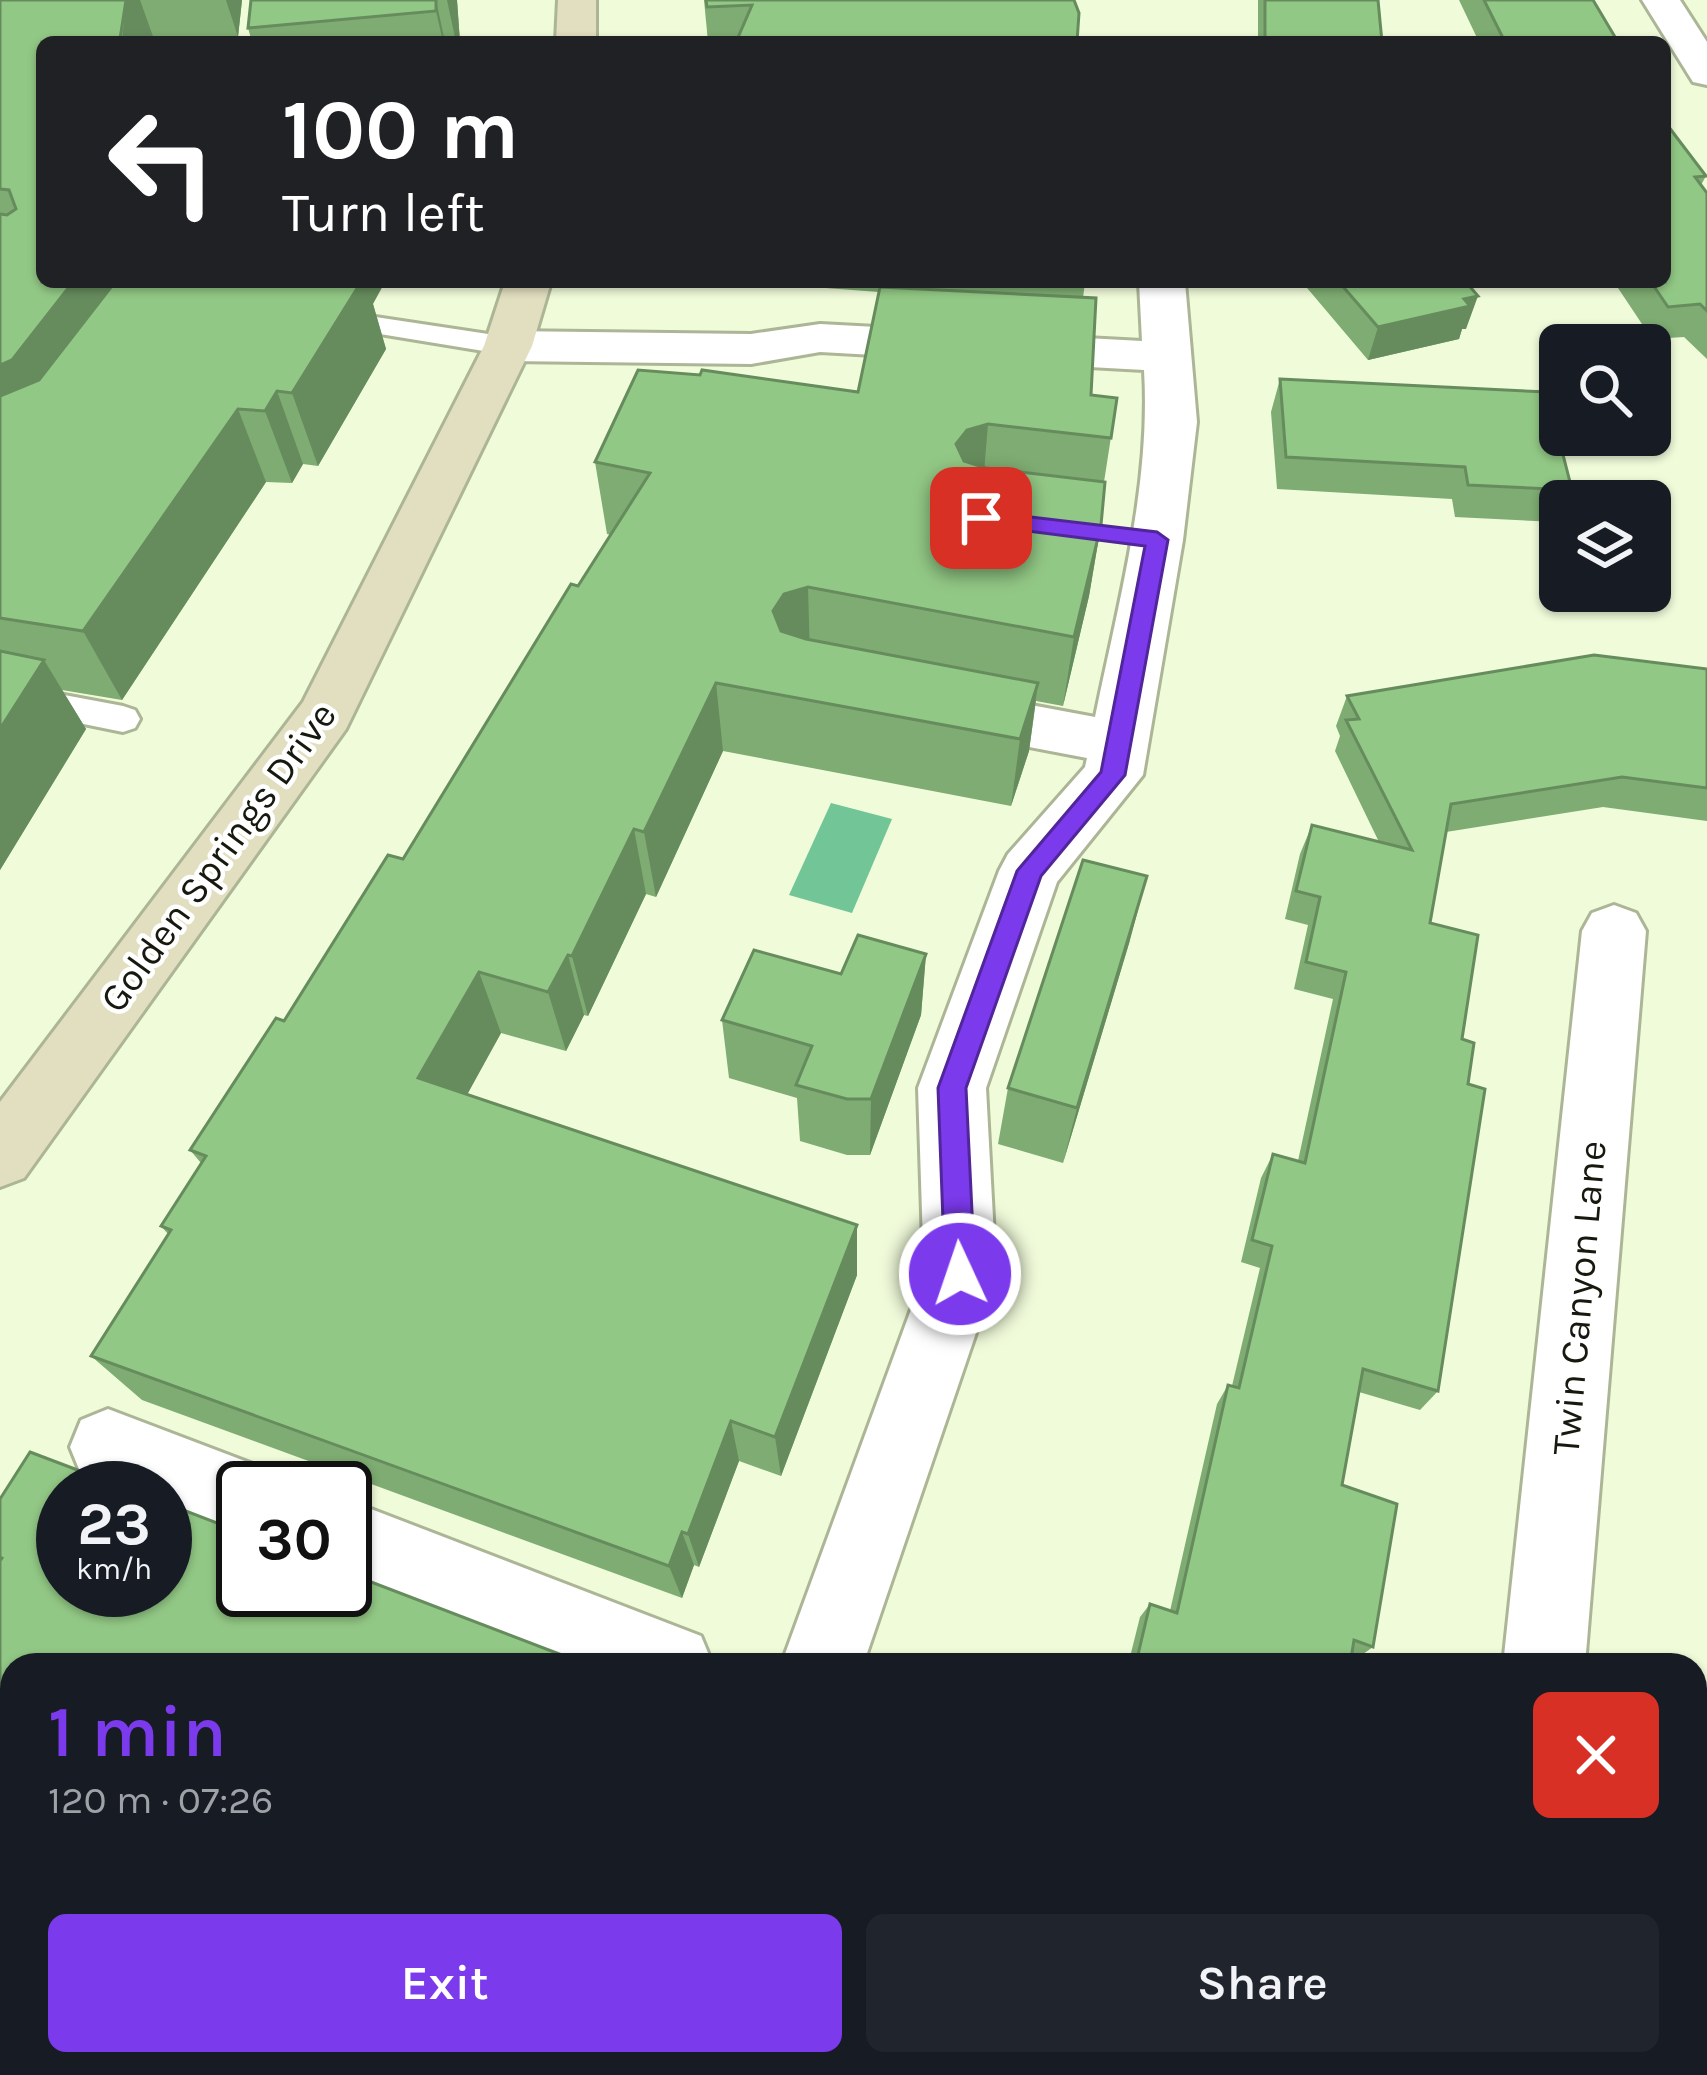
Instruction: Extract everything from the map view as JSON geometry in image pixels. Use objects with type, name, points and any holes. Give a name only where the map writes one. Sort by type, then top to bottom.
[{"type":"main road","points":[[577,36],[578,0]]},
{"type":"main road","name":"Golden Springs Drive","points":[[0,1156],[326,714],[508,346],[527,288]]},
{"type":"street","points":[[1661,0],[1707,73]]},
{"type":"street","points":[[826,1653],[960,1274],[952,1088],[1030,871],[1113,775],[1135,537],[1172,422],[1162,288]]},
{"type":"street","points":[[508,346],[751,349],[820,338],[1167,357]]},
{"type":"street","points":[[898,700],[1119,743]]},
{"type":"street","name":"Twin Canyon Lane","points":[[1545,1653],[1613,931]]},
{"type":"street","points":[[108,1447],[216,1489]]},
{"type":"street","points":[[372,1549],[641,1653]]},
{"type":"lane","points":[[306,314],[508,346]]},
{"type":"lane","points":[[0,695],[123,718]]},
{"type":"shaded area","points":[[831,803],[892,819],[852,913],[789,895]]},
{"type":"building","points":[[0,0],[126,0],[120,36],[36,36],[36,288],[68,288],[12,360],[0,365],[0,214],[16,209],[9,190],[0,189]]},
{"type":"building","points":[[251,0],[436,0],[436,11],[248,28]]},
{"type":"building","points":[[706,0],[1074,0],[1079,13],[1077,36],[739,36],[752,5],[707,7]]},
{"type":"building","points":[[1265,0],[1378,0],[1381,36],[1265,36]]},
{"type":"building","points":[[1484,0],[1593,0],[1614,36],[1502,36]]},
{"type":"building","points":[[1671,130],[1706,176],[1695,177],[1707,193],[1707,311],[1700,304],[1668,307],[1655,288],[1671,288]]},
{"type":"building","points":[[110,288],[357,288],[292,393],[277,391],[265,411],[238,409],[83,631],[0,618],[0,396],[39,380]]},
{"type":"building","points":[[880,288],[1096,298],[1091,395],[1117,398],[1111,438],[988,424],[967,430],[956,444],[964,461],[986,468],[1105,482],[1101,525],[1074,637],[808,587],[784,594],[773,611],[781,631],[806,639],[1038,683],[1020,739],[716,683],[644,832],[634,829],[572,956],[568,955],[548,992],[479,972],[418,1078],[857,1225],[775,1437],[731,1421],[688,1534],[682,1532],[669,1566],[91,1356],[171,1230],[161,1226],[206,1156],[190,1150],[276,1018],[284,1021],[388,855],[403,859],[571,584],[578,586],[650,473],[595,462],[638,370],[700,375],[702,370],[858,392]]},
{"type":"building","points":[[1344,288],[1471,288],[1478,296],[1464,299],[1470,306],[1378,327]]},
{"type":"building","points":[[1280,379],[1539,392],[1539,456],[1563,456],[1569,480],[1539,480],[1539,488],[1468,485],[1465,467],[1286,457]]},
{"type":"building","points":[[0,651],[44,660],[0,729]]},
{"type":"building","points":[[1594,655],[1707,669],[1707,788],[1622,777],[1451,804],[1430,923],[1478,935],[1462,1039],[1474,1043],[1468,1084],[1485,1089],[1438,1391],[1363,1369],[1342,1485],[1397,1504],[1373,1647],[1354,1640],[1352,1653],[1138,1653],[1150,1604],[1177,1613],[1228,1385],[1239,1388],[1272,1246],[1252,1240],[1273,1154],[1305,1163],[1346,972],[1306,962],[1320,897],[1296,891],[1312,825],[1412,850],[1346,720],[1359,719],[1347,696]]},
{"type":"building","points":[[1083,860],[1147,876],[1077,1108],[1008,1088]]},
{"type":"building","points":[[858,935],[926,954],[871,1099],[847,1099],[796,1085],[812,1046],[722,1020],[754,950],[841,974]]},
{"type":"building","points":[[30,1452],[54,1461],[36,1461],[36,1617],[192,1617],[192,1513],[216,1523],[216,1617],[372,1617],[372,1582],[557,1653],[0,1653],[0,1499]]},
{"type":"route","points":[[960,1274],[952,1088],[1030,871],[1113,775],[1157,540],[981,518]]}]
